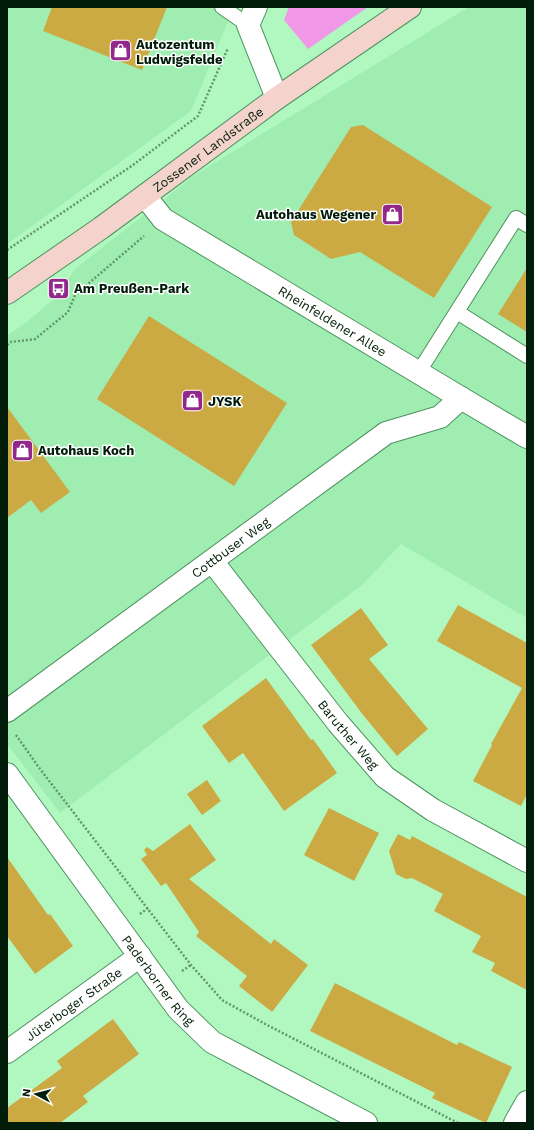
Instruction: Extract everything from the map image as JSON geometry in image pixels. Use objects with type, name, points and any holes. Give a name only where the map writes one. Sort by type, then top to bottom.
[{"type":"main road","name":"Zossener Landstraße","points":[[7,293],[101,228],[277,98],[410,7]]},
{"type":"street","points":[[252,16],[277,98]]},
{"type":"street","name":"Rheinfeldener Allee","points":[[145,196],[163,219],[527,437]]},
{"type":"street","name":"Cottbuser Weg","points":[[9,721],[212,561],[386,433],[440,417],[461,398]]},
{"type":"street","name":"Baruther Weg","points":[[212,561],[338,723],[385,777],[433,810],[527,861]]},
{"type":"street","name":"Paderborner Ring","points":[[7,774],[178,1009],[212,1042],[366,1123]]},
{"type":"street","name":"Jüterboger Straße","points":[[7,1052],[140,956]]},
{"type":"street","points":[[515,1123],[527,1102]]},
{"type":"lane","points":[[222,7],[252,16]]},
{"type":"lane","points":[[418,372],[516,218],[527,225]]},
{"type":"lane","points":[[457,312],[527,356]]},
{"type":"path","points":[[7,250],[133,165],[198,116],[232,39],[252,16]]},
{"type":"path","points":[[7,345],[11,342],[35,339],[68,312],[75,295],[163,219]]},
{"type":"path","points":[[9,721],[40,769],[191,965],[222,1000],[451,1121],[458,1123]]},
{"type":"shaded area","points":[[7,7],[234,7],[191,111],[7,244]]},
{"type":"shaded area","points":[[289,7],[368,7],[308,49],[284,20]]},
{"type":"shaded area","points":[[469,7],[527,7],[527,618],[401,544],[363,584],[60,813],[7,744],[7,336],[28,321],[55,298],[76,268],[195,175]]},
{"type":"building","name":"Autozentum Ludwigsfelde","points":[[52,7],[167,7],[142,70],[43,31]]},
{"type":"building","name":"Autohaus Wegener","points":[[363,125],[492,207],[434,298],[360,252],[331,259],[294,235],[291,222],[351,127]]},
{"type":"building","points":[[527,268],[527,332],[498,314]]},
{"type":"building","name":"JYSK","points":[[149,316],[287,403],[234,486],[97,399]]},
{"type":"building","name":"Autohaus Koch","points":[[7,407],[70,492],[41,513],[31,500],[7,518]]},
{"type":"building","points":[[458,605],[527,643],[527,794],[521,806],[473,781],[492,745],[491,744],[522,688],[437,641]]},
{"type":"building","points":[[361,608],[388,645],[369,659],[428,729],[397,756],[363,715],[311,645]]},
{"type":"building","points":[[266,678],[337,773],[284,811],[243,753],[229,763],[202,726]]},
{"type":"building","points":[[207,780],[221,801],[202,815],[187,794]]},
{"type":"building","points":[[329,808],[379,833],[354,881],[304,855]]},
{"type":"building","points":[[190,824],[216,860],[189,879],[271,944],[274,939],[308,965],[272,1012],[239,986],[247,976],[196,936],[199,932],[166,883],[161,886],[141,859],[147,855],[144,850],[147,847],[153,851]]},
{"type":"building","points":[[398,834],[410,840],[412,836],[527,897],[527,990],[491,971],[495,963],[472,952],[481,936],[434,911],[443,894],[412,878],[406,879],[396,874],[389,851]]},
{"type":"building","points":[[7,857],[48,915],[50,914],[73,946],[35,974],[7,936]]},
{"type":"building","points":[[335,983],[457,1045],[459,1042],[512,1067],[486,1123],[432,1098],[435,1093],[310,1031]]},
{"type":"building","points":[[113,1019],[139,1054],[83,1096],[88,1102],[60,1123],[7,1123],[7,1108],[62,1068],[57,1061]]},
{"type":"place","name":"Autozentum Ludwigsfelde","points":[[121,51]]},
{"type":"place","name":"Autohaus Wegener","points":[[392,214]]},
{"type":"place","name":"Am Preußen-Park","points":[[59,288]]},
{"type":"place","name":"JYSK","points":[[192,401]]},
{"type":"place","name":"Autohaus Koch","points":[[23,450]]}]
